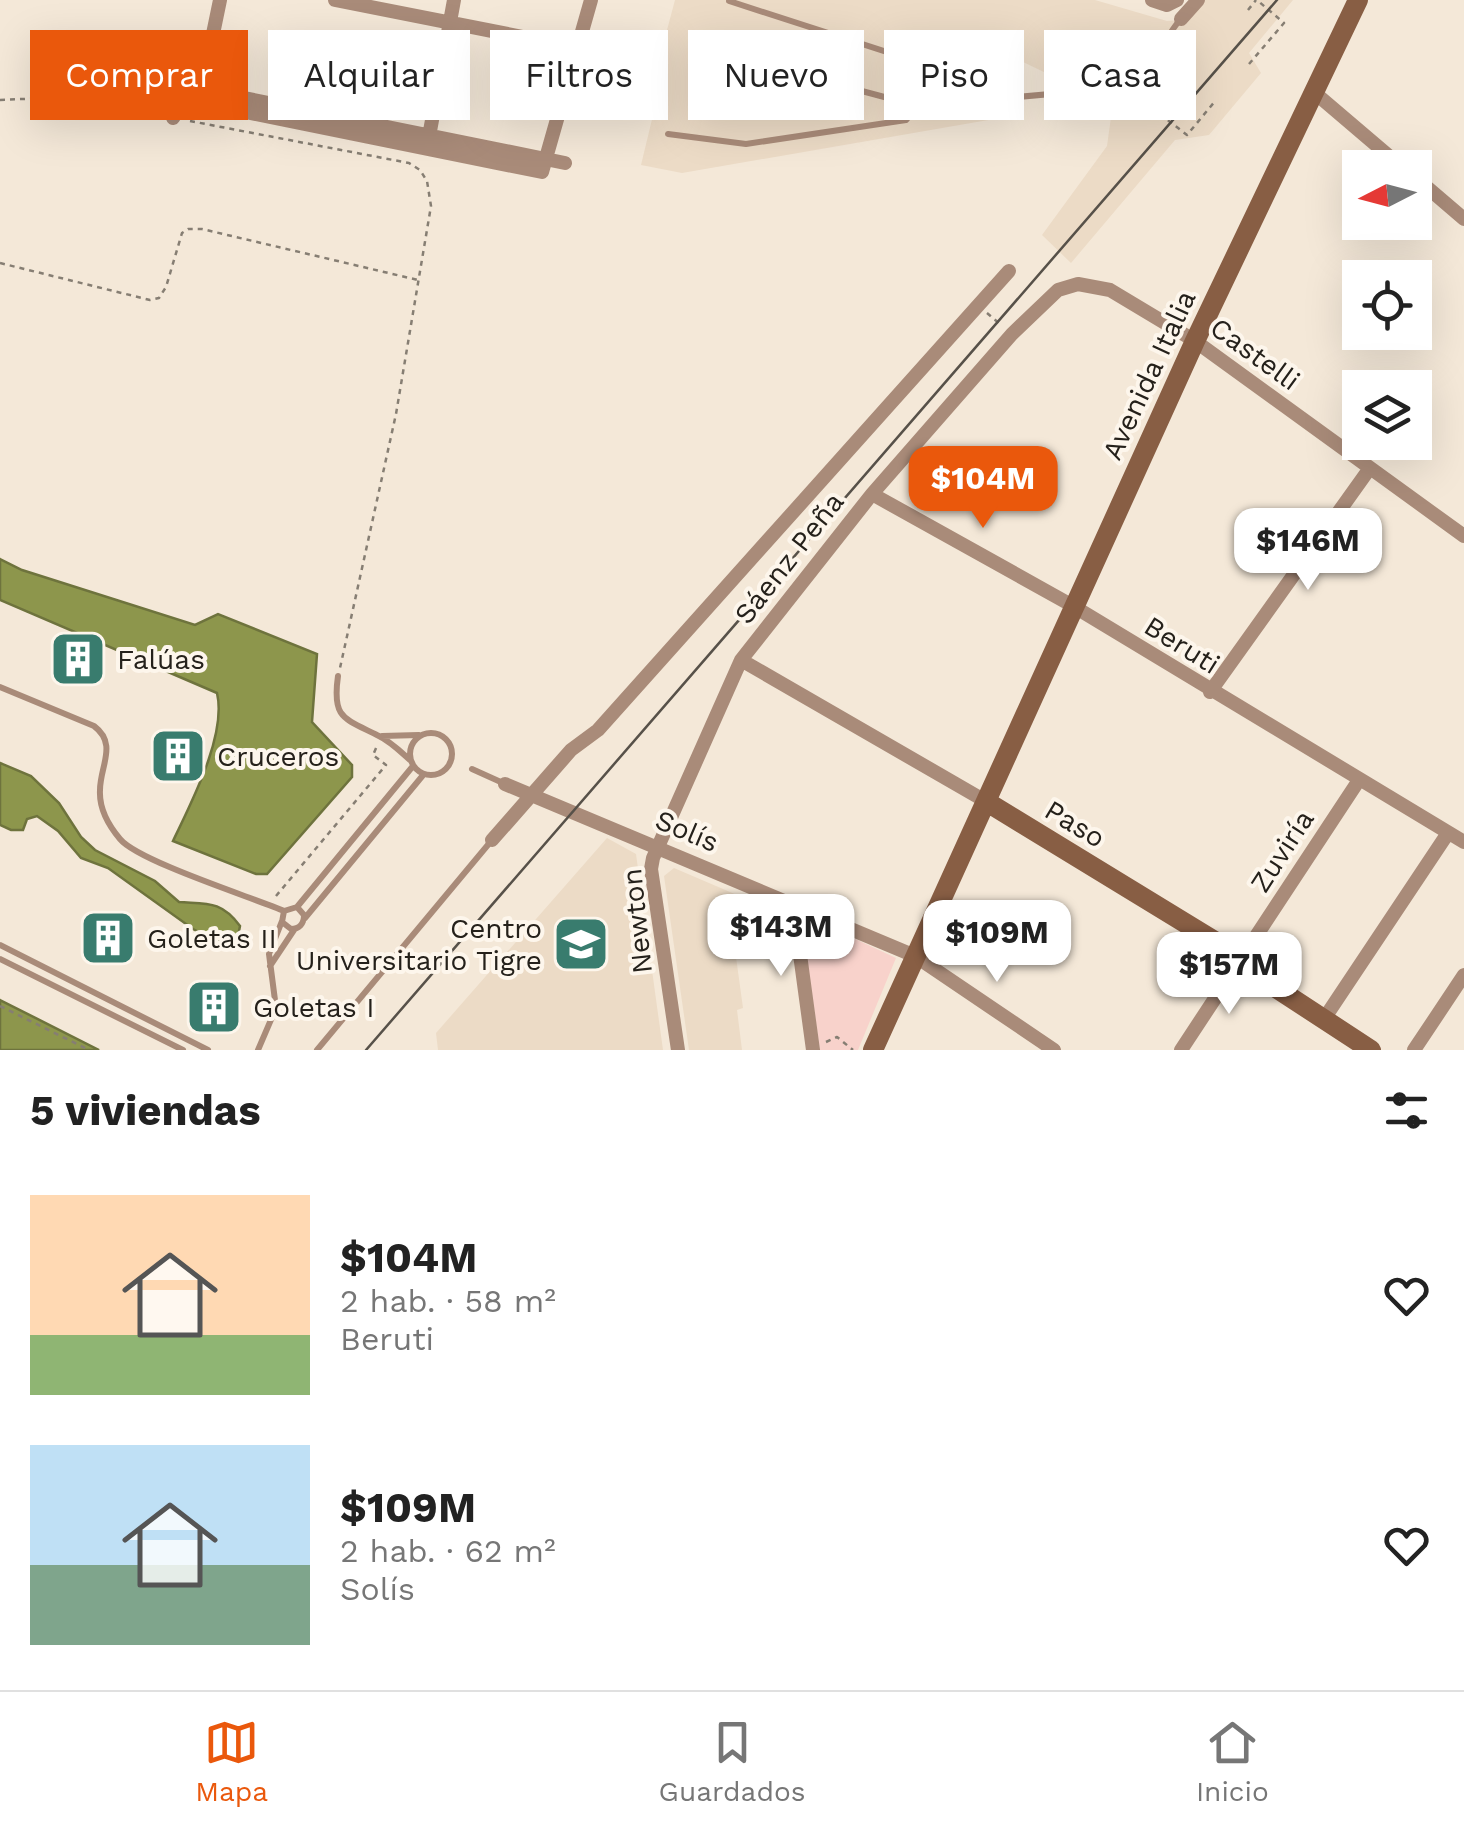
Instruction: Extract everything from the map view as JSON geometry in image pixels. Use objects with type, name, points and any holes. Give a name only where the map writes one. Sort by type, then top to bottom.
[{"type":"street","points":[[214,30],[220,0]]},
{"type":"street","points":[[334,0],[490,30]]},
{"type":"street","points":[[428,142],[454,0]]},
{"type":"street","points":[[581,30],[590,0]]},
{"type":"street","points":[[1152,0],[1167,4],[1177,0]]},
{"type":"street","points":[[1181,19],[1198,0]]},
{"type":"street","name":"Avenida Italia","points":[[874,1050],[1195,341],[1358,0]]},
{"type":"street","points":[[1315,93],[1382,150]]},
{"type":"street","points":[[248,106],[428,142],[565,163]]},
{"type":"street","points":[[545,158],[556,120]]},
{"type":"street","points":[[1432,192],[1464,219]]},
{"type":"street","points":[[492,840],[572,750],[598,730],[1009,271]]},
{"type":"street","name":"Sáenz Peña","points":[[658,846],[740,660],[872,494],[1012,334],[1058,290],[1078,284],[1110,290]]},
{"type":"street","name":"Castelli","points":[[1110,290],[1195,341],[1464,536]]},
{"type":"street","points":[[1210,692],[1370,468]]},
{"type":"street","name":"Beruti","points":[[872,494],[1073,606],[1464,842]]},
{"type":"street","name":"Paso","points":[[740,660],[987,802],[1231,951],[1250,971],[1371,1050]]},
{"type":"street","name":"Zuviría","points":[[1181,1050],[1359,780]]},
{"type":"street","name":"Solís","points":[[506,784],[915,956],[1054,1050]]},
{"type":"street","points":[[1324,1020],[1448,833]]},
{"type":"street","name":"Newton","points":[[658,846],[651,869],[678,1050]]},
{"type":"street","points":[[792,902],[818,1047]]},
{"type":"street","points":[[1414,1050],[1464,974]]},
{"type":"lane","points":[[730,1],[1029,98]]},
{"type":"lane","points":[[1172,30],[1181,19]]},
{"type":"lane","points":[[1024,98],[1044,96]]},
{"type":"lane","points":[[668,134],[746,144],[906,120]]},
{"type":"lane","points":[[338,676],[338,711],[347,721],[381,736],[424,774]]},
{"type":"lane","points":[[0,686],[102,732],[108,751],[100,800],[110,824],[127,847],[284,911],[297,907],[412,763],[411,746],[420,735]]},
{"type":"lane","points":[[270,967],[294,929],[424,774],[443,772],[451,761],[447,740],[435,733],[381,736]]},
{"type":"lane","points":[[451,761],[460,765]]},
{"type":"lane","points":[[472,770],[506,784]]},
{"type":"lane","points":[[316,1050],[492,840]]},
{"type":"lane","points":[[297,907],[304,919]]},
{"type":"lane","points":[[258,1050],[276,1008],[269,954],[284,911]]},
{"type":"lane","points":[[282,921],[287,928],[294,929]]},
{"type":"lane","points":[[0,945],[208,1050]]},
{"type":"lane","points":[[0,959],[183,1050]]},
{"type":"path","points":[[1248,10],[1257,0],[1284,22],[1248,64]]},
{"type":"path","points":[[0,100],[30,99]]},
{"type":"path","points":[[1168,120],[1187,134],[1216,100]]},
{"type":"path","points":[[183,120],[409,163],[420,170],[431,192],[396,414],[338,676]]},
{"type":"path","points":[[0,264],[150,300],[159,298],[166,288],[182,234],[188,229],[202,229],[420,280]]},
{"type":"path","points":[[980,304],[1012,334]]},
{"type":"path","points":[[268,904],[386,765],[373,756],[381,736]]},
{"type":"path","points":[[800,951],[816,946],[840,923]]},
{"type":"path","points":[[0,1006],[88,1050]]},
{"type":"path","points":[[818,1047],[838,1037],[854,1050]]},
{"type":"shaded area","points":[[675,0],[1095,0],[1167,21],[1187,20],[1205,0],[1293,0],[1249,53],[1261,73],[1209,135],[1175,140],[1071,263],[1042,235],[1107,146],[1111,120],[1196,120],[1196,30],[1044,30],[1044,72],[1024,62],[1024,30],[884,30],[884,120],[988,120],[682,173],[641,165],[652,120],[668,120],[667,30]]},
{"type":"shaded area","points":[[0,559],[22,570],[195,625],[218,614],[317,654],[312,722],[352,765],[352,777],[267,874],[256,874],[173,841],[212,748],[219,710],[217,693],[0,600]]},
{"type":"shaded area","points":[[0,763],[31,776],[59,803],[81,837],[95,850],[155,881],[179,902],[212,905],[226,912],[240,926],[238,936],[231,941],[214,940],[193,929],[108,868],[81,858],[58,831],[37,816],[27,819],[23,830],[0,825]]},
{"type":"shaded area","name":"Centro Universitario Tigre","points":[[607,838],[636,854],[663,1050],[438,1050],[436,1033]]},
{"type":"shaded area","points":[[674,868],[751,901],[740,923],[742,937],[736,957],[743,1008],[737,1010],[742,1050],[689,1050],[664,876]]},
{"type":"shaded area","points":[[751,901],[781,915],[786,949],[736,957]]},
{"type":"shaded area","points":[[806,916],[896,958],[858,1050],[820,1050],[801,919]]},
{"type":"shaded area","points":[[0,1000],[99,1050],[0,1050]]},
{"type":"tram line","points":[[366,1050],[1277,0]]},
{"type":"place","name":"Falúas","points":[[78,659]]},
{"type":"place","name":"Cruceros","points":[[178,756]]},
{"type":"place","name":"Goletas II","points":[[108,938]]},
{"type":"place","name":"Centro Universitario Tigre","points":[[581,944]]},
{"type":"place","name":"Goletas I","points":[[214,1007]]}]
